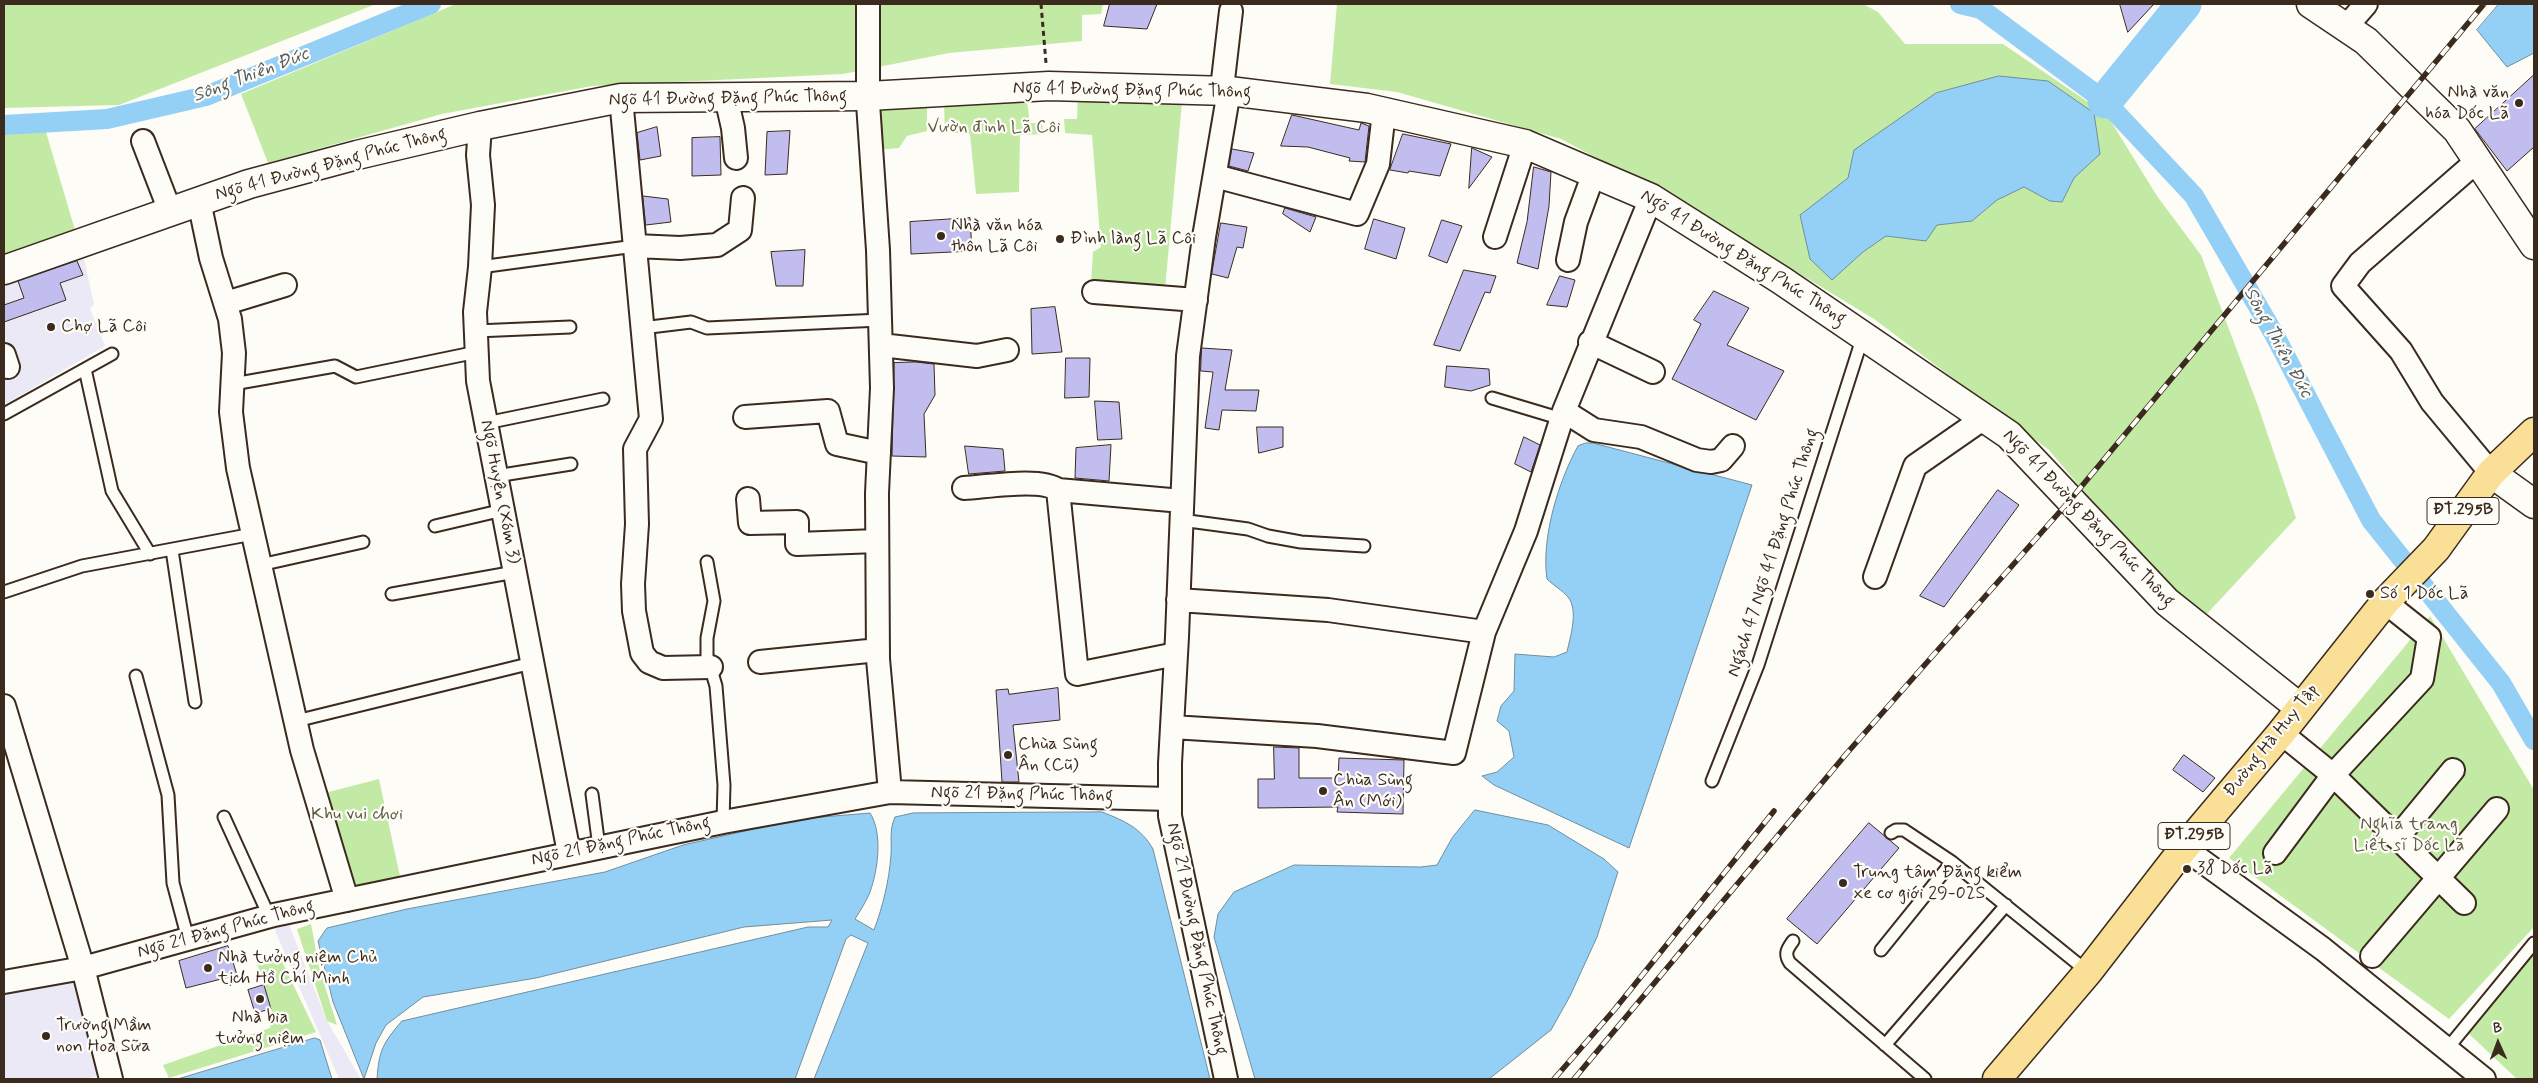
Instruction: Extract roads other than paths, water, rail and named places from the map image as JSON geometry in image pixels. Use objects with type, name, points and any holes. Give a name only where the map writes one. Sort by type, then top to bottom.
[{"type":"main road","name":"ĐT.295B","points":[[2491,473],[2534,432]]},
{"type":"main road","name":"Đường Hà Huy Tập","points":[[1997,1079],[2088,972],[2184,848],[2280,733],[2388,598],[2436,549],[2491,473]]},
{"type":"street","points":[[868,4],[868,96],[878,250],[882,388],[879,453],[878,650],[890,792]]},
{"type":"street","points":[[2311,4],[2366,41],[2457,130],[2534,245]]},
{"type":"street","points":[[2346,27],[2366,4]]},
{"type":"street","points":[[1229,91],[1223,80],[1231,11]]},
{"type":"street","name":"Ngõ 41 Đường Đặng Phúc Thông","points":[[4,270],[249,184],[357,155],[480,126],[621,98],[868,96],[1048,86],[1229,91],[1384,112],[1525,144],[1651,198],[1863,334],[2009,435],[2167,602],[2299,707]]},
{"type":"street","name":"Ngõ 21 Đường Đặng Phúc Thông","points":[[1226,1079],[1170,816],[1170,799],[1188,356],[1229,91]]},
{"type":"street","points":[[726,97],[733,128],[736,158]]},
{"type":"street","points":[[621,98],[651,419],[634,449],[637,524],[633,584],[634,611],[642,653],[649,662],[663,668],[710,667]]},
{"type":"street","points":[[1215,176],[1357,214],[1378,164],[1384,112]]},
{"type":"street","name":"Ngõ Huyện (Xóm 3)","points":[[480,126],[478,155],[483,205],[480,266],[475,312],[478,381],[569,853]]},
{"type":"street","points":[[143,141],[170,211]]},
{"type":"street","points":[[1495,238],[1525,144]]},
{"type":"street","points":[[2478,161],[2360,263],[2343,286],[2401,351],[2432,402],[2491,473],[2534,504]]},
{"type":"street","points":[[1568,260],[1576,222],[1594,173]]},
{"type":"street","points":[[635,246],[680,248],[717,244],[740,230],[743,198]]},
{"type":"street","points":[[1172,727],[1317,736],[1454,753],[1484,632],[1526,531],[1563,415],[1590,342],[1651,198]]},
{"type":"street","points":[[199,201],[211,258],[226,303],[234,353],[231,412],[238,468],[296,721],[346,900]]},
{"type":"street","points":[[226,303],[285,285]]},
{"type":"street","points":[[1094,292],[1196,300]]},
{"type":"street","points":[[1590,342],[1653,372]]},
{"type":"street","points":[[881,345],[977,356],[1007,350]]},
{"type":"street","points":[[745,416],[828,411],[837,444],[879,453]]},
{"type":"street","points":[[1563,415],[1594,430],[1641,437],[1697,460],[1711,462],[1721,460],[1733,446]]},
{"type":"street","points":[[1875,577],[1915,466],[1984,418]]},
{"type":"street","points":[[964,488],[1039,484],[1053,486],[1058,490],[1182,510]]},
{"type":"street","points":[[1058,490],[1078,674],[1176,654]]},
{"type":"street","points":[[748,499],[750,524],[797,522],[797,544],[878,541]]},
{"type":"street","points":[[2275,853],[2333,775],[2422,679],[2429,637],[2388,598]]},
{"type":"street","points":[[1178,600],[1328,610],[1484,632]]},
{"type":"street","points":[[760,662],[878,650]]},
{"type":"street","points":[[4,706],[83,968],[111,1079]]},
{"type":"street","points":[[2280,733],[2333,775],[2464,903]]},
{"type":"street","points":[[2397,838],[2452,770]]},
{"type":"street","name":"Ngõ 21 Đặng Phúc Thông","points":[[4,982],[83,968],[269,916],[722,822],[890,792],[1170,799]]},
{"type":"street","points":[[2372,956],[2496,810]]},
{"type":"street","points":[[2184,848],[2323,950],[2484,1079]]},
{"type":"lane","points":[[480,266],[635,246]]},
{"type":"lane","points":[[642,328],[691,322],[707,328],[880,320]]},
{"type":"lane","points":[[233,384],[335,366],[356,377],[476,342],[570,327]]},
{"type":"lane","name":"Ngách 47 Ngõ 41 Đặng Phúc Thông","points":[[1712,780],[1758,666],[1863,334]]},
{"type":"lane","points":[[4,414],[112,354]]},
{"type":"lane","points":[[85,369],[112,491],[150,554]]},
{"type":"lane","points":[[1492,398],[1563,415]]},
{"type":"lane","points":[[486,423],[603,399]]},
{"type":"lane","points":[[496,476],[571,464]]},
{"type":"lane","points":[[435,526],[503,510]]},
{"type":"lane","points":[[1182,510],[1268,536],[1301,542],[1364,546]]},
{"type":"lane","points":[[4,592],[82,566],[253,534]]},
{"type":"lane","points":[[260,565],[362,542]]},
{"type":"lane","points":[[172,550],[195,702]]},
{"type":"lane","points":[[707,562],[714,601],[707,638],[710,667],[716,686],[723,775],[722,822]]},
{"type":"lane","points":[[392,594],[514,572]]},
{"type":"lane","points":[[296,721],[532,663]]},
{"type":"lane","points":[[136,676],[168,795],[173,883],[188,939]]},
{"type":"lane","points":[[592,794],[599,847]]},
{"type":"lane","points":[[224,817],[269,916]]},
{"type":"lane","points":[[1891,834],[1896,830],[1904,830],[1952,862],[2088,972]]},
{"type":"lane","points":[[1882,950],[1952,862]]},
{"type":"lane","points":[[1885,1045],[2006,905]]},
{"type":"lane","points":[[1793,941],[1786,951],[1790,963],[1925,1079]]},
{"type":"lane","points":[[2447,1049],[2534,943]]},
{"type":"water","points":[[2499,4],[2534,4],[2534,53],[2507,67],[2477,30]]},
{"type":"water","points":[[1999,76],[2048,81],[2094,113],[2100,154],[2074,178],[2062,202],[2050,201],[2024,187],[1997,200],[1972,221],[1937,225],[1926,241],[1886,236],[1863,252],[1832,280],[1810,259],[1800,215],[1848,178],[1854,150],[1936,93]]},
{"type":"water","points":[[1593,443],[1752,485],[1629,848],[1494,785],[1482,776],[1497,772],[1514,757],[1509,731],[1497,721],[1501,706],[1514,691],[1515,654],[1554,657],[1567,652],[1573,624],[1573,609],[1568,597],[1547,579],[1546,546],[1553,511],[1564,476],[1578,446]]},
{"type":"water","points":[[1475,810],[1548,825],[1604,859],[1618,872],[1597,937],[1570,996],[1551,1030],[1489,1079],[1255,1079],[1214,937],[1218,914],[1234,892],[1294,865],[1421,867],[1437,865],[1452,838]]},
{"type":"water","points":[[1102,812],[1138,830],[1153,849],[1210,1079],[814,1079],[868,943],[851,935],[846,939],[795,1079],[377,1079],[383,1047],[402,1021],[808,927],[828,927],[832,920],[744,927],[536,978],[423,997],[386,1025],[376,1043],[364,1079],[333,1002],[318,941],[327,928],[407,909],[605,872],[683,845],[798,819],[870,813],[877,831],[877,863],[870,892],[855,919],[874,930],[887,884],[891,855],[891,831],[895,817],[913,813]]},
{"type":"water","points":[[315,1038],[320,1040],[332,1079],[178,1079]]},
{"type":"waterway","name":"Sông Thiên Đức","points":[[4,125],[107,119],[206,96],[431,4]]},
{"type":"waterway","name":"Sông Thiên Đức","points":[[1960,4],[1981,9],[2105,101],[2194,196],[2274,334],[2371,520],[2501,683],[2534,740]]},
{"type":"waterway","points":[[2105,101],[2184,4]]},
{"type":"railway","points":[[1574,1079],[1847,753],[2071,499],[2484,4]]},
{"type":"railway","points":[[1554,1079],[1615,1009],[1774,811]]},
{"type":"place","name":"Nhà văn hóa Dốc Lã","points":[[2519,103]]},
{"type":"place","name":"Nhà văn hóa thôn Lã Côi","points":[[941,236]]},
{"type":"place","name":"Đình làng Lã Côi","points":[[1060,239]]},
{"type":"place","name":"Chợ Lã Côi","points":[[51,327]]},
{"type":"place","name":"Số 1 Dốc Lã","points":[[2370,594]]},
{"type":"place","name":"Chùa Sùng Ân (Cũ)","points":[[1008,755]]},
{"type":"place","name":"Chùa Sùng Ân (Mới)","points":[[1323,791]]},
{"type":"place","name":"38 Dốc Lã","points":[[2187,869]]},
{"type":"place","name":"Trung tâm Đăng kiểm xe cơ giới 29-02S","points":[[1843,883]]},
{"type":"place","name":"Nhà tưởng niệm Chủ tịch Hồ Chí Minh","points":[[208,968]]},
{"type":"place","name":"Nhà bia tưởng niệm","points":[[260,999]]},
{"type":"place","name":"Trường Mầm non Hoa Sữa","points":[[46,1036]]},
{"type":"park label","name":"Vườn đình Lã Côi","points":[[994,128]]},
{"type":"park label","name":"Khu vui chơi","points":[[357,815]]},
{"type":"park label","name":"Nghĩa trang Liệt sĩ Dốc Lã","points":[[2409,835]]}]
